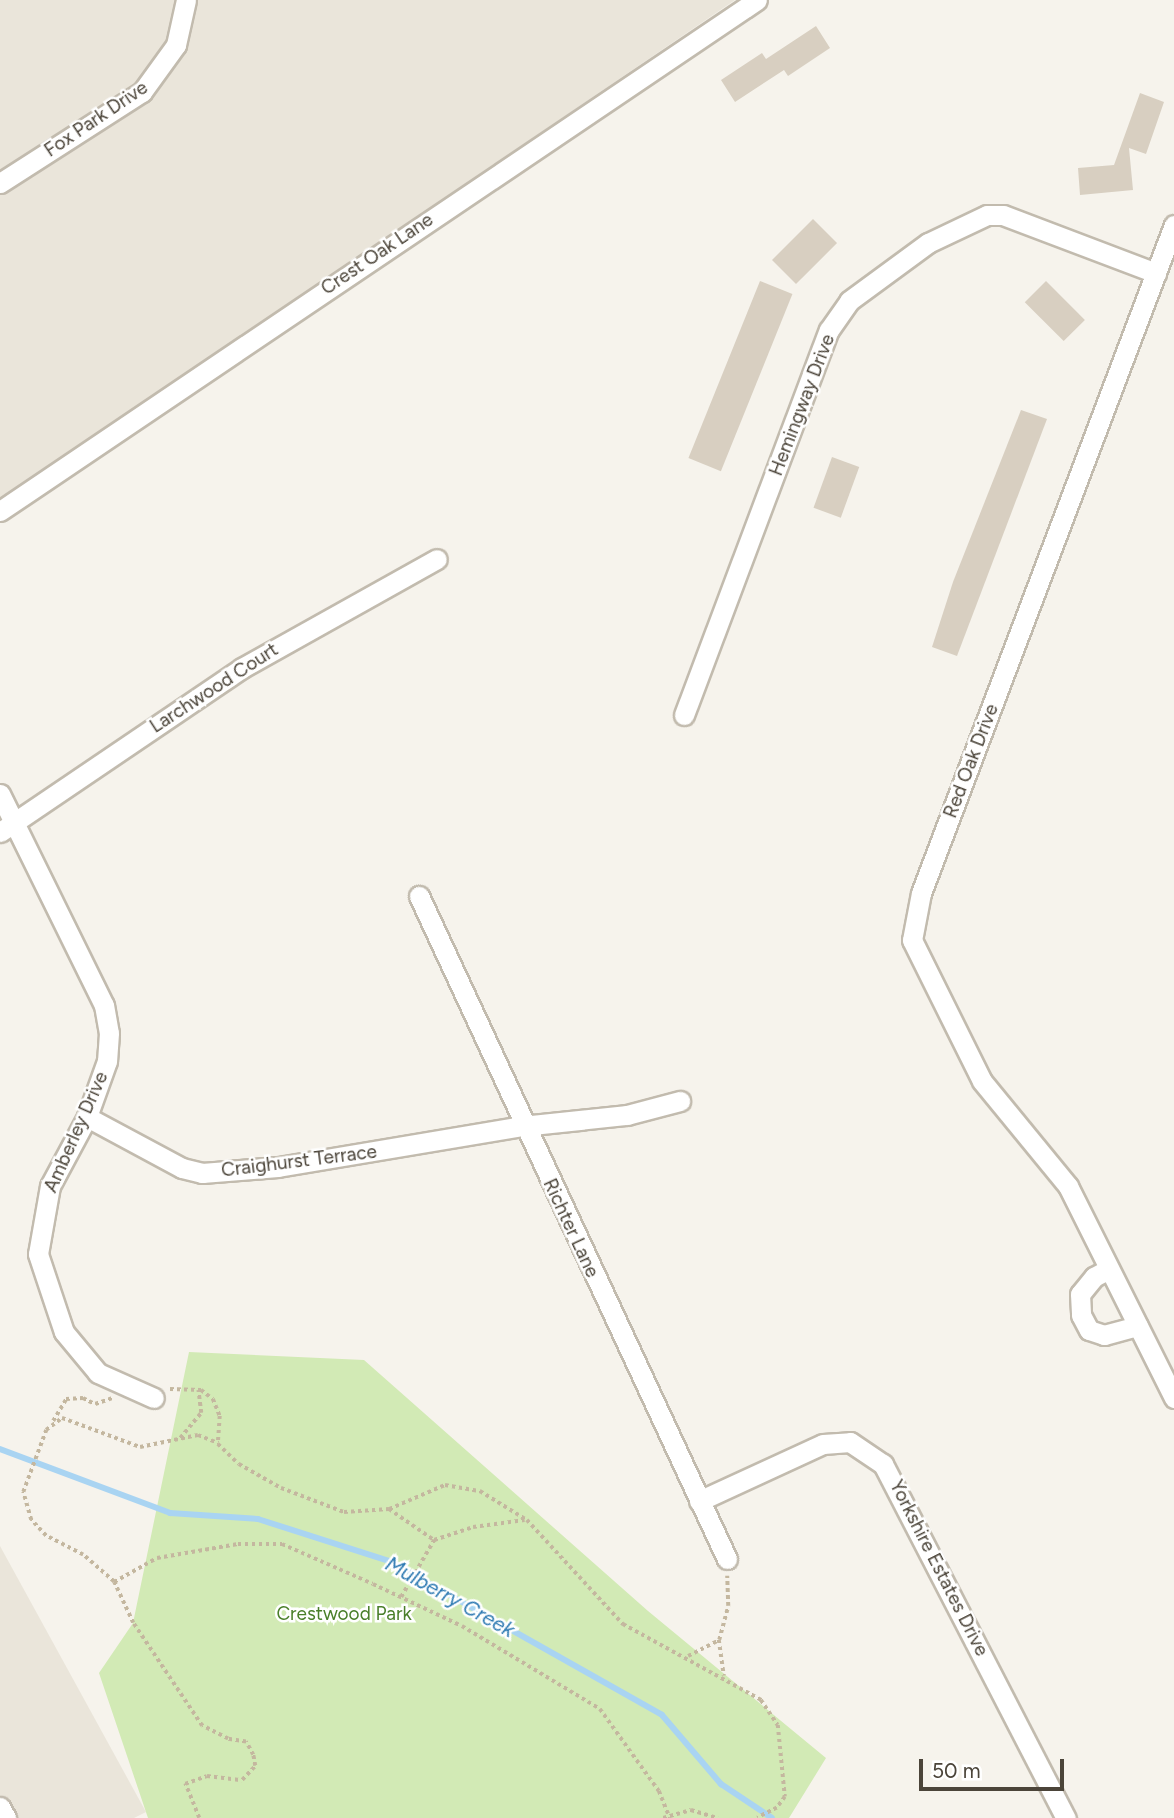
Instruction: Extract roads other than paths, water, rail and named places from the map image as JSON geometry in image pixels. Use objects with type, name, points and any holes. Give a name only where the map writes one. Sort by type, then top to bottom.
[{"type":"street","name":"Fox Park Drive","points":[[0,183],[142,92],[176,45],[186,0]]},
{"type":"street","name":"Crest Oak Lane","points":[[0,511],[757,0]]},
{"type":"street","name":"Hemingway Drive","points":[[684,715],[830,330],[849,301],[928,243],[987,215],[1003,215],[1156,273]]},
{"type":"street","name":"Red Oak Drive","points":[[1174,225],[921,893],[912,940],[982,1081],[1068,1186],[1174,1398]]},
{"type":"street","name":"Larchwood Court","points":[[7,827],[242,668],[437,559]]},
{"type":"street","name":"Amberley Drive","points":[[0,794],[7,827],[104,1005],[107,1061],[87,1117],[50,1186],[38,1254],[64,1332],[98,1373],[126,1389],[154,1398]]},
{"type":"street","name":"Richter Lane","points":[[419,896],[523,1126],[727,1559]]},
{"type":"street","name":"Craighurst Terrace","points":[[87,1117],[182,1168],[202,1173],[278,1167],[523,1126],[627,1115],[680,1101]]},
{"type":"street","points":[[1109,1269],[1094,1277],[1080,1294],[1081,1315],[1089,1330],[1104,1335],[1138,1326]]},
{"type":"street","name":"Yorkshire Estates Drive","points":[[699,1501],[823,1444],[850,1442],[883,1464],[1066,1818]]},
{"type":"street","points":[[0,1807],[6,1818]]},
{"type":"waterway","name":"Mulberry Creek","points":[[0,1449],[170,1513],[258,1519],[389,1561],[662,1715],[721,1784],[772,1818]]},
{"type":"park label","name":"Crestwood Park","points":[[344,1614]]}]
